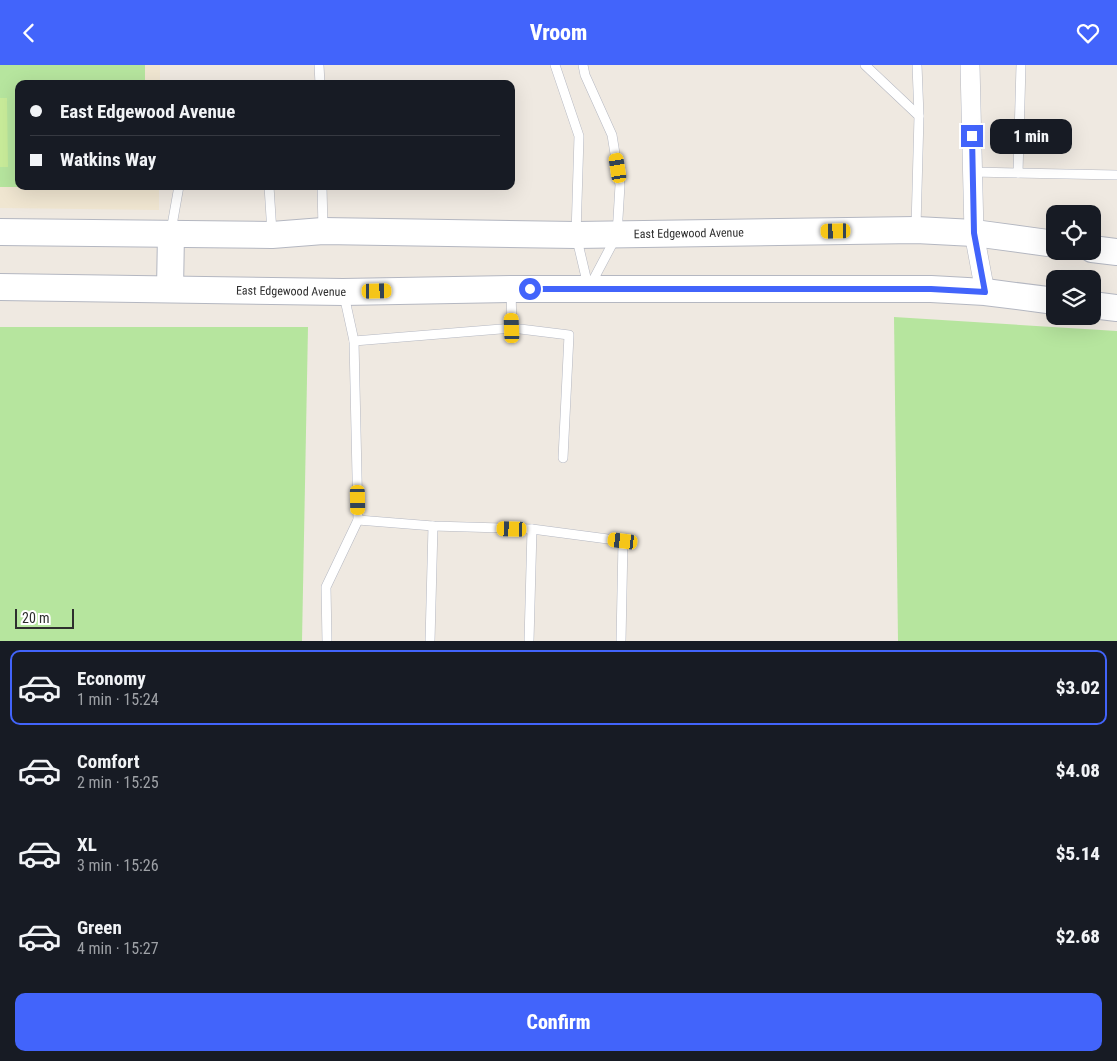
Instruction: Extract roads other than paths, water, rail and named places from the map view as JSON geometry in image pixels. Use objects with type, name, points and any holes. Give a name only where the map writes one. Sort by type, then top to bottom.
[{"type":"main road","name":"East Edgewood Avenue","points":[[0,231],[272,235],[323,231],[617,235],[916,230],[974,233],[1046,243]]},
{"type":"main road","points":[[170,289],[171,234]]},
{"type":"main road","points":[[1101,250],[1117,252]]},
{"type":"main road","name":"East Edgewood Avenue","points":[[0,287],[343,292],[511,289],[931,289],[985,292],[1046,300]]},
{"type":"main road","points":[[1101,306],[1117,308]]},
{"type":"street","points":[[970,65],[974,233],[985,292]]},
{"type":"lane","points":[[320,65],[320,80]]},
{"type":"lane","points":[[555,65],[579,137],[576,235],[588,289]]},
{"type":"lane","points":[[583,65],[585,75],[612,135],[620,185],[617,235],[588,289]]},
{"type":"lane","points":[[865,65],[919,117]]},
{"type":"lane","points":[[916,230],[919,117],[917,65]]},
{"type":"lane","points":[[1018,173],[1021,65]]},
{"type":"lane","points":[[972,172],[1117,175]]},
{"type":"lane","points":[[171,234],[178,190]]},
{"type":"lane","points":[[269,190],[272,235]]},
{"type":"lane","points":[[322,190],[323,231]]},
{"type":"lane","points":[[511,289],[512,328]]},
{"type":"lane","points":[[327,641],[326,587],[358,520],[354,341],[343,292]]},
{"type":"lane","points":[[354,341],[512,328],[569,335],[563,458]]},
{"type":"lane","points":[[358,520],[532,529],[623,541],[621,641]]},
{"type":"lane","points":[[430,641],[433,525]]},
{"type":"lane","points":[[528,641],[532,529]]}]
